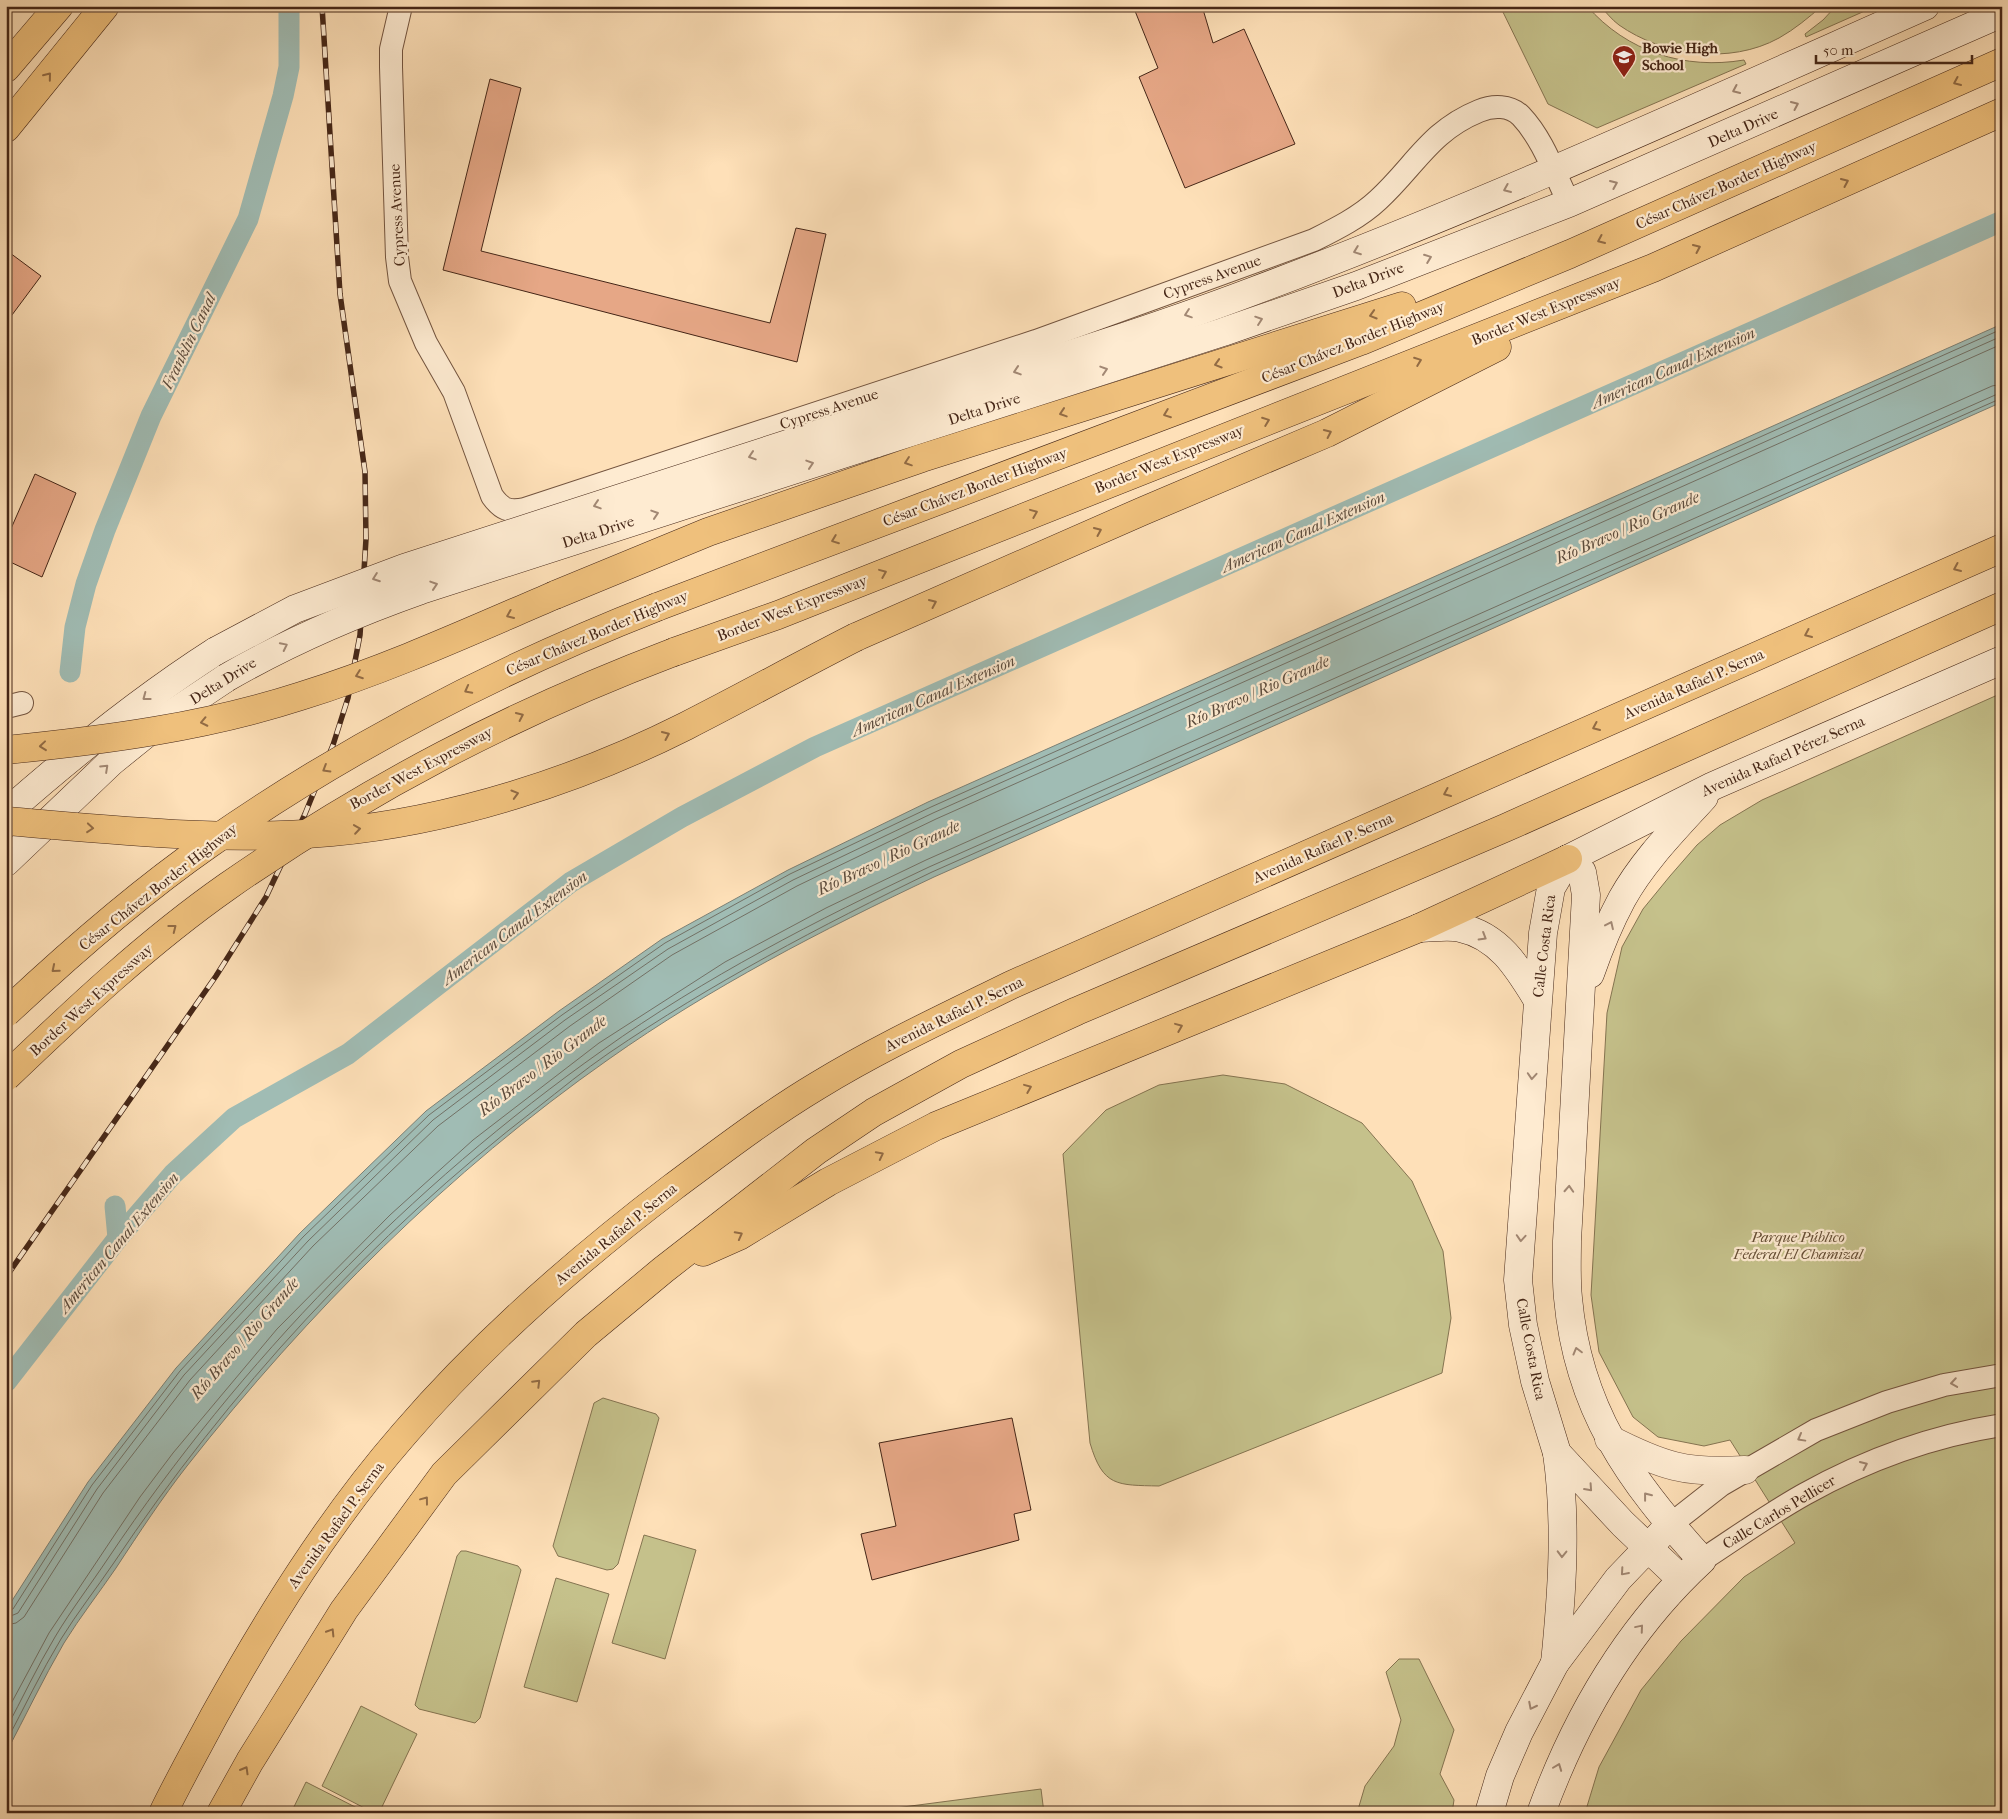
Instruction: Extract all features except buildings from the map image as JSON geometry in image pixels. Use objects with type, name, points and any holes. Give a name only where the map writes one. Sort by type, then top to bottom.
[{"type":"main road","points":[[6,68],[59,6]]},
{"type":"main road","points":[[12,121],[105,6]]},
{"type":"main road","name":"Delta Drive","points":[[6,814],[124,714],[165,683],[216,651],[295,609],[396,571],[1098,345],[1248,293],[1368,247],[1552,170],[1925,6]]},
{"type":"main road","name":"Delta Drive","points":[[6,862],[111,762],[163,720],[226,678],[304,637],[354,614],[413,593],[1232,329],[1356,286],[1569,203],[2002,12]]},
{"type":"main road","name":"César Chávez Border Highway","points":[[6,1013],[132,903],[208,845],[278,798],[388,733],[506,670],[580,637],[657,607],[1361,341],[1570,254],[2002,62]]},
{"type":"main road","points":[[6,821],[175,834],[251,836],[332,832],[398,823],[460,810],[538,787],[621,755],[685,727],[856,637],[1143,511],[1327,433],[1652,268],[2002,112]]},
{"type":"main road","points":[[6,750],[113,739],[208,722],[301,697],[419,653],[708,532],[922,458],[1570,254]]},
{"type":"main road","name":"Border West Expressway","points":[[6,1077],[83,1004],[142,953],[226,887],[337,814],[411,771],[489,730],[592,683],[787,611],[1652,268]]},
{"type":"main road","name":"Avenida Rafael P. Serna","points":[[163,1813],[238,1673],[279,1605],[341,1513],[404,1434],[475,1358],[549,1288],[635,1216],[737,1138],[817,1085],[917,1030],[1011,985],[2002,548]]},
{"type":"main road","points":[[221,1813],[250,1761],[344,1610],[444,1474],[586,1334],[663,1270],[816,1151],[874,1112],[961,1064],[1086,1008],[1505,828],[2002,606]]},
{"type":"main road","name":"Avenida Rafael Pérez Serna","points":[[1568,859],[1713,786],[2002,660]]},
{"type":"main road","points":[[1579,1003],[1601,944],[1622,898],[1650,858],[1713,786]]},
{"type":"main road","points":[[663,1270],[739,1236],[828,1182],[936,1126],[1419,928],[1568,859],[1582,872],[1586,895],[1567,1241],[1568,1298],[1575,1342],[1590,1396],[1625,1467],[1670,1525],[1702,1560],[1681,1579],[1633,1636],[1590,1701],[1559,1763],[1542,1813]]},
{"type":"main road","name":"Calle Costa Rica","points":[[1568,859],[1551,888],[1543,933],[1518,1280],[1523,1325],[1535,1381],[1557,1453],[1618,1518],[1681,1579]]},
{"type":"main road","points":[[1419,928],[1459,927],[1475,932],[1495,944],[1514,961],[1537,999]]},
{"type":"main road","points":[[1610,1439],[1649,1460],[1686,1470],[1709,1472],[1745,1470]]},
{"type":"main road","points":[[1554,1663],[1562,1599],[1561,1483],[1557,1453]]},
{"type":"main road","points":[[1489,1813],[1500,1776],[1519,1732],[1554,1663],[1618,1579],[1648,1545],[1670,1525]]},
{"type":"street","name":"Cypress Avenue","points":[[400,6],[391,49],[400,281],[426,343],[454,392],[492,496],[499,507],[510,511],[525,509],[1036,341],[1314,240],[1348,222],[1378,200],[1440,133],[1460,119],[1490,106],[1506,107],[1521,116],[1540,145],[1569,203]]},
{"type":"street","points":[[1670,1525],[1721,1485],[1816,1430],[1887,1402],[1944,1385],[2002,1375]]},
{"type":"street","name":"Calle Carlos Pellicer","points":[[1702,1560],[1804,1494],[1867,1463],[1920,1443],[2002,1424]]},
{"type":"green space","points":[[1500,6],[1587,6],[1620,35],[1658,54],[1700,62],[1744,60],[1746,64],[1597,128],[1548,104]]},
{"type":"green space","points":[[1600,6],[1822,6],[1779,38],[1740,52],[1718,54],[1676,50],[1636,36],[1619,25]]},
{"type":"green space","points":[[1836,6],[1876,6],[1806,37],[1805,34],[1823,20]]},
{"type":"green space","name":"Parque Público Federal El Chamizal","points":[[2002,693],[2002,1813],[1585,1813],[1599,1767],[1641,1690],[1681,1641],[1744,1577],[1795,1543],[1730,1440],[1704,1446],[1658,1437],[1633,1417],[1599,1352],[1591,1295],[1607,1013],[1622,947],[1643,909],[1697,845],[1720,825],[1762,800]]},
{"type":"green space","points":[[1223,1075],[1285,1084],[1362,1123],[1412,1181],[1443,1251],[1451,1318],[1442,1373],[1159,1486],[1122,1484],[1106,1476],[1100,1468],[1090,1443],[1063,1154],[1106,1110],[1159,1085]]},
{"type":"green space","points":[[603,1398],[656,1414],[659,1418],[618,1564],[613,1569],[607,1570],[558,1556],[553,1546],[594,1403]]},
{"type":"green space","points":[[644,1535],[696,1550],[665,1659],[612,1643]]},
{"type":"green space","points":[[461,1551],[518,1566],[521,1570],[480,1718],[475,1723],[419,1709],[415,1705],[457,1556]]},
{"type":"green space","points":[[556,1578],[609,1594],[577,1702],[524,1687]]},
{"type":"green space","points":[[1399,1659],[1419,1659],[1454,1730],[1440,1774],[1454,1800],[1452,1813],[1357,1813],[1365,1786],[1394,1746],[1401,1720],[1386,1672]]},
{"type":"green space","points":[[361,1706],[417,1734],[379,1813],[374,1813],[322,1786]]},
{"type":"green space","points":[[306,1782],[363,1811],[362,1813],[291,1813]]},
{"type":"green space","points":[[1041,1789],[1044,1813],[857,1813]]},
{"type":"water","name":"Río Bravo / Rio Grande","points":[[2002,324],[2002,402],[934,877],[768,961],[687,1008],[609,1059],[550,1102],[437,1196],[383,1247],[281,1353],[187,1466],[76,1624],[41,1684],[6,1753],[6,1610],[88,1482],[176,1368],[300,1233],[426,1111],[559,1011],[662,939],[788,870],[928,802]]},
{"type":"waterway","name":"Franklin Canal","points":[[70,672],[75,627],[86,584],[105,530],[151,416],[248,219],[283,96],[289,67],[289,6]]},
{"type":"waterway","name":"American Canal Extension","points":[[6,1382],[118,1238],[173,1174],[234,1118],[348,1054],[571,882],[682,817],[815,747],[2002,221]]},
{"type":"waterway","name":"Franklin Canal","points":[[115,1206],[118,1238]]},
{"type":"railway","points":[[6,1277],[216,976],[266,897],[305,814],[333,745],[348,698],[360,635],[366,539],[365,472],[340,294],[322,6]]},
{"type":"place","name":"Bowie High School","points":[[1624,78]]}]
